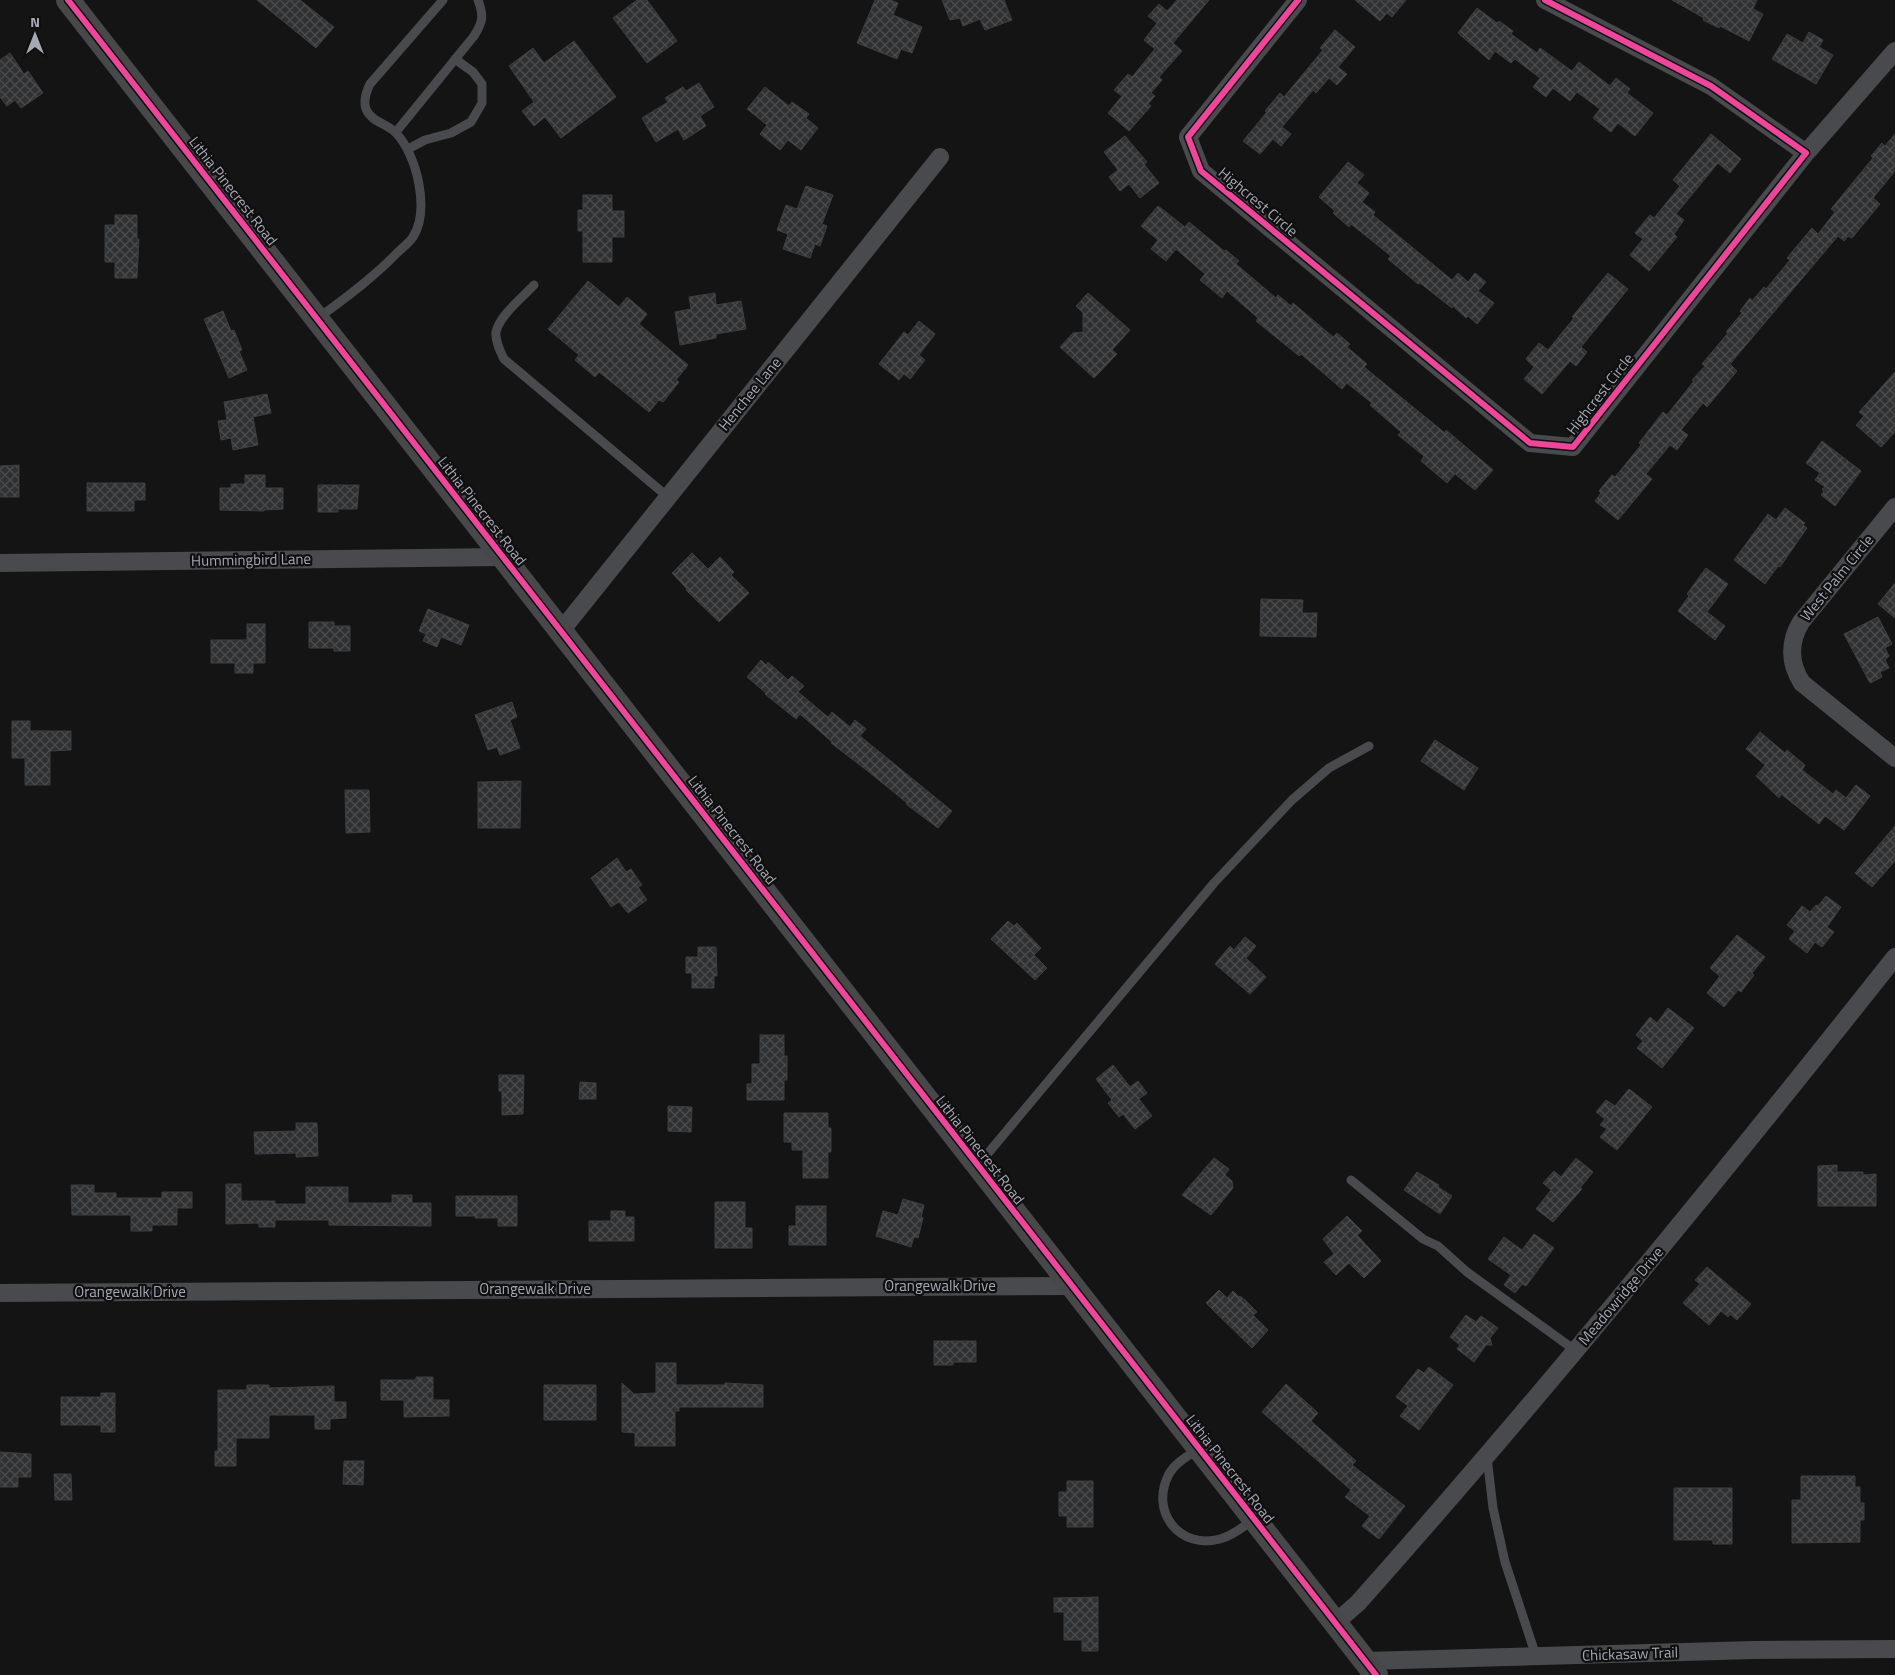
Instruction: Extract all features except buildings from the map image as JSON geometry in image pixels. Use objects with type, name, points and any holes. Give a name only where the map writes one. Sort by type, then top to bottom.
[{"type":"main road","name":"Lithia Pinecrest Road","points":[[68,0],[1370,1668]]},
{"type":"street","name":"Highcrest Circle","points":[[1298,0],[1188,137],[1201,171],[1530,443],[1574,448],[1806,153],[1895,51]]},
{"type":"street","points":[[1545,0],[1711,86],[1806,153]]},
{"type":"street","name":"Henchee Lane","points":[[561,631],[940,157]]},
{"type":"street","name":"West Palm Circle","points":[[1895,507],[1801,622],[1795,631],[1792,642],[1796,674],[1802,682],[1895,758]]},
{"type":"street","name":"Hummingbird Lane","points":[[0,563],[502,557]]},
{"type":"street","name":"Meadowridge Drive","points":[[1335,1623],[1358,1603],[1576,1351],[1774,1110],[1895,957]]},
{"type":"street","name":"Orangewalk Drive","points":[[0,1293],[1070,1286]]},
{"type":"street","name":"Chickasaw Trail","points":[[1370,1668],[1536,1656],[1754,1650],[1895,1649]]},
{"type":"lane","points":[[317,319],[379,272],[413,237],[420,220],[422,202],[419,182],[408,149],[396,132],[371,116],[366,110],[365,96],[370,84],[443,0]]},
{"type":"lane","points":[[396,132],[481,25],[483,12],[478,0]]},
{"type":"lane","points":[[408,149],[425,140],[452,133],[471,122],[482,103],[482,84],[473,72],[455,59]]},
{"type":"lane","points":[[534,285],[500,322],[496,334],[498,348],[504,359],[668,497]]},
{"type":"lane","points":[[977,1166],[1214,883],[1292,800],[1329,768],[1369,746]]},
{"type":"lane","points":[[1351,1180],[1423,1239],[1438,1246],[1467,1272],[1576,1351]]},
{"type":"lane","points":[[1198,1448],[1179,1462],[1170,1474],[1164,1490],[1162,1503],[1169,1522],[1183,1533],[1206,1542],[1222,1539],[1254,1520]]},
{"type":"lane","points":[[1487,1456],[1493,1508],[1505,1562],[1536,1656]]},
{"type":"cycle path","points":[[68,0],[1376,1675]]},
{"type":"cycle path","points":[[1298,0],[1188,137],[1201,171],[1530,443],[1573,447],[1806,153],[1711,86],[1545,0]]}]
